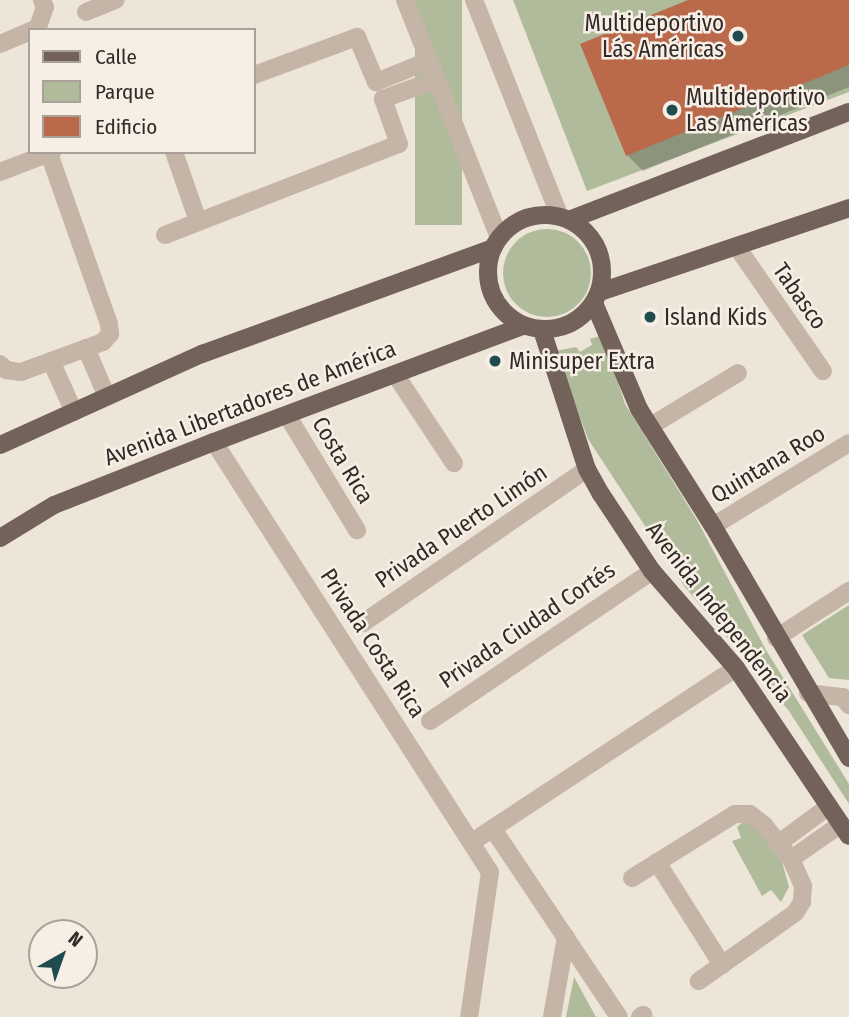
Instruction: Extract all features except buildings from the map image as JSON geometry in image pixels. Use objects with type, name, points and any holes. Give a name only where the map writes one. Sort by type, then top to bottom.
[{"type":"main road","points":[[0,445],[202,354],[496,242],[527,218],[564,218],[849,112]]},
{"type":"main road","points":[[597,298],[737,247],[848,211]]},
{"type":"main road","points":[[496,242],[487,274],[489,287],[502,310],[523,326],[542,330],[562,328],[581,318],[597,298],[603,278],[598,250],[586,233],[564,218]]},
{"type":"main road","name":"Avenida Independencia","points":[[597,298],[649,427],[713,526],[776,638],[849,758]]},
{"type":"main road","name":"Avenida Libertadores de América","points":[[0,538],[54,505],[523,326]]},
{"type":"main road","name":"Avenida Independencia","points":[[542,330],[587,469],[652,571],[736,668],[845,830]]},
{"type":"street","points":[[36,28],[45,7],[42,0]]},
{"type":"street","points":[[86,12],[115,0]]},
{"type":"street","points":[[405,0],[496,242]]},
{"type":"street","points":[[474,0],[564,218]]},
{"type":"street","points":[[0,44],[28,31]]},
{"type":"street","points":[[256,74],[357,37],[376,82],[428,61]]},
{"type":"street","points":[[165,235],[399,144],[383,99],[435,80]]},
{"type":"street","points":[[0,172],[47,154]]},
{"type":"street","points":[[0,364],[6,370],[21,372],[103,342],[110,334],[109,324],[50,154]]},
{"type":"street","points":[[175,154],[198,221]]},
{"type":"street","name":"Tabasco","points":[[737,247],[823,372]]},
{"type":"street","points":[[86,348],[107,397]]},
{"type":"street","points":[[51,361],[74,412]]},
{"type":"street","points":[[649,427],[738,373]]},
{"type":"street","points":[[395,374],[454,463]]},
{"type":"street","name":"Costa Rica","points":[[287,415],[357,530]]},
{"type":"street","name":"Privada Costa Rica","points":[[214,442],[490,872],[469,1017]]},
{"type":"street","name":"Quintana Roo","points":[[713,526],[849,443]]},
{"type":"street","name":"Privada Puerto Limón","points":[[363,623],[587,469]]},
{"type":"street","name":"Privada Ciudad Cortés","points":[[429,721],[652,571]]},
{"type":"street","points":[[776,638],[849,591]]},
{"type":"street","points":[[472,842],[736,668]]},
{"type":"street","points":[[808,692],[843,697],[849,705]]},
{"type":"street","points":[[779,843],[829,806]]},
{"type":"street","points":[[632,878],[735,814],[750,814],[779,843],[790,859],[803,887],[802,902],[794,913],[699,981]]},
{"type":"street","points":[[493,829],[620,1017]]},
{"type":"street","points":[[790,859],[845,830]]},
{"type":"street","points":[[657,862],[722,965]]},
{"type":"street","points":[[552,1017],[566,937]]},
{"type":"green space","points":[[415,0],[462,0],[462,225],[415,225]]},
{"type":"green space","name":"Multideportivo Las Américas","points":[[513,0],[849,0],[849,92],[587,191]]},
{"type":"green space","points":[[538,229],[556,229],[572,236],[584,248],[591,264],[591,282],[584,298],[572,310],[556,317],[538,317],[522,310],[510,298],[503,282],[503,264],[510,248],[522,236]]},
{"type":"green space","points":[[603,335],[625,404],[697,520],[766,650],[849,784],[849,804],[789,711],[685,587],[588,439],[555,351],[576,347],[580,352],[592,345],[590,339]]},
{"type":"green space","points":[[849,605],[849,680],[829,678],[802,635]]},
{"type":"green space","points":[[746,820],[754,824],[782,862],[789,887],[781,902],[771,890],[762,896],[732,841],[741,838],[737,827]]},
{"type":"green space","points":[[574,977],[596,1017],[566,1017]]},
{"type":"place","name":"Multideportivo Lás Américas","points":[[738,36]]},
{"type":"place","name":"Multideportivo Las Américas","points":[[672,110]]},
{"type":"place","name":"Island Kids","points":[[650,317]]},
{"type":"place","name":"Minisuper Extra","points":[[495,361]]}]
